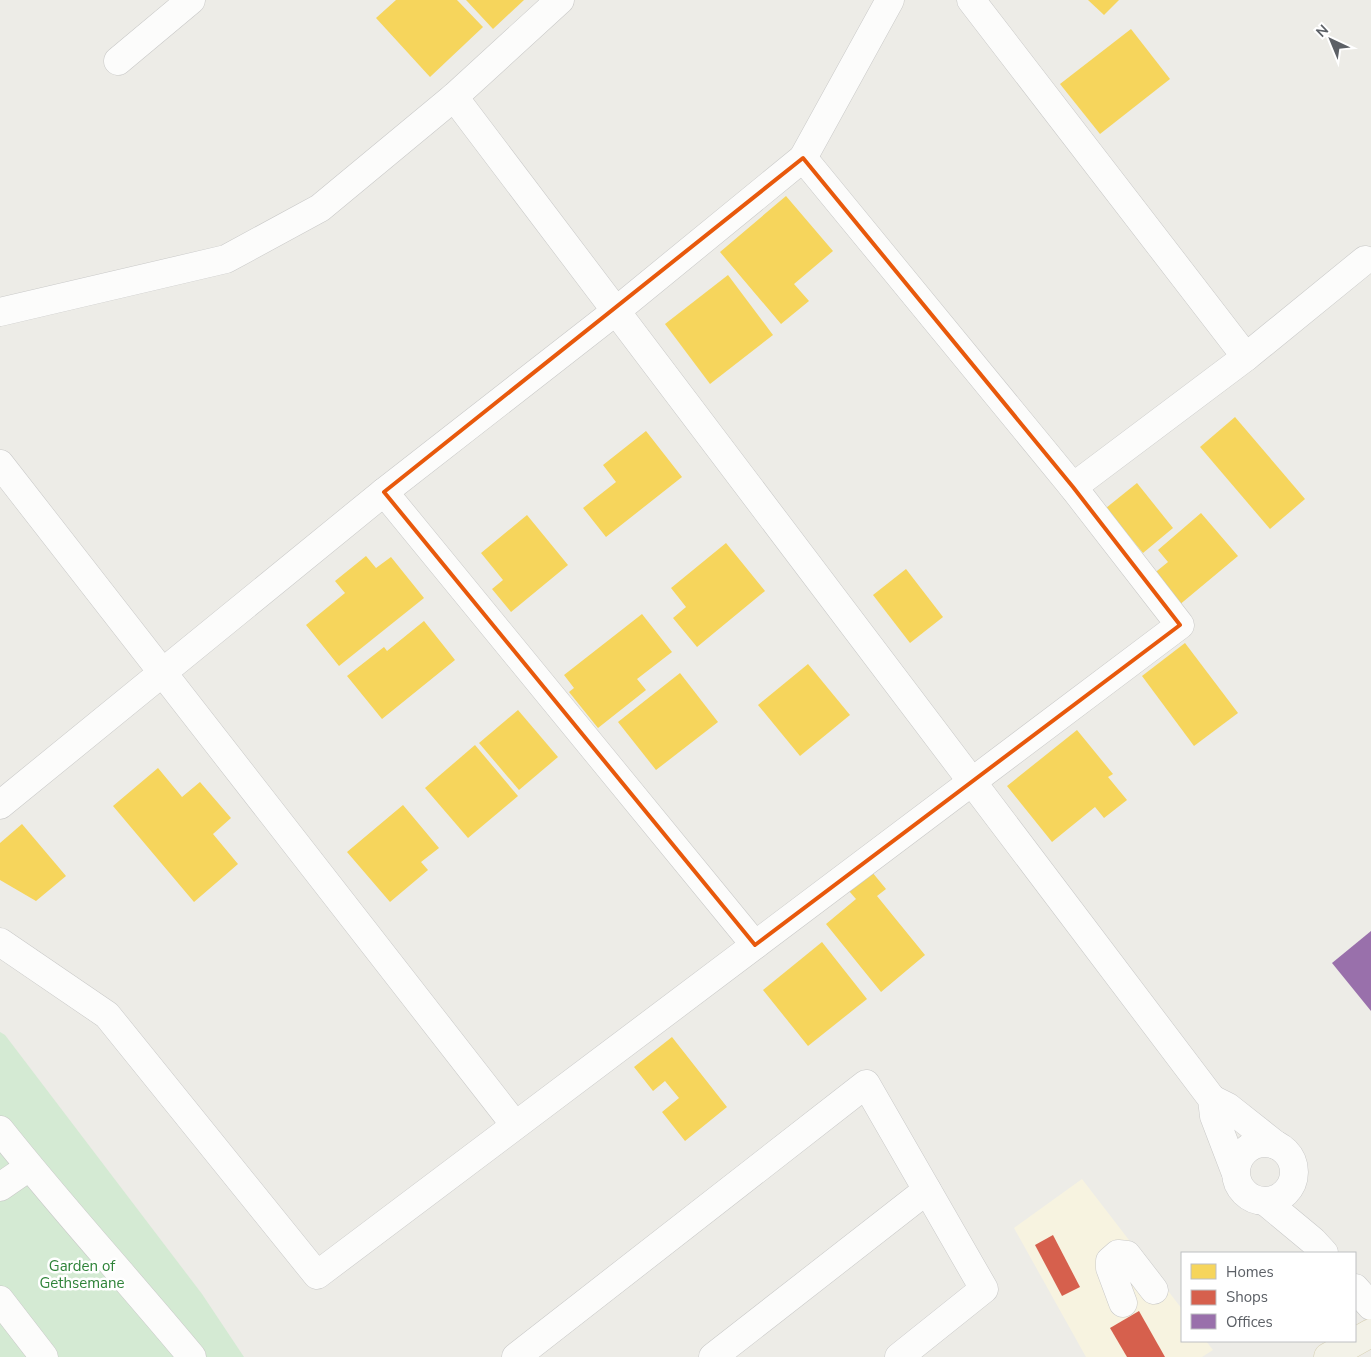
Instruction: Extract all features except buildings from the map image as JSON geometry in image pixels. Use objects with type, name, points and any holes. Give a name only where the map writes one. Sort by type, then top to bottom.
[{"type":"main road","points":[[1356,1341],[1371,1333]]},
{"type":"main road","points":[[1328,1357],[1355,1342]]},
{"type":"street","points":[[118,61],[191,0]]},
{"type":"street","points":[[0,312],[226,259],[320,208],[454,97],[560,0]]},
{"type":"street","points":[[0,805],[384,492],[616,311],[803,158],[890,0]]},
{"type":"street","points":[[971,0],[1246,357]]},
{"type":"street","points":[[454,97],[1212,1099],[1228,1107],[1285,1151],[1291,1159],[1294,1170],[1292,1182],[1286,1192],[1277,1199],[1266,1202],[1255,1200],[1244,1193],[1237,1183],[1235,1171],[1214,1116],[1212,1099]]},
{"type":"street","points":[[0,942],[107,1015],[317,1274],[1180,625],[1072,487],[803,158]]},
{"type":"street","points":[[1072,487],[1246,357],[1365,260]]},
{"type":"street","points":[[0,464],[515,1126]]},
{"type":"street","points":[[384,492],[756,944]]},
{"type":"street","points":[[516,1357],[866,1084],[984,1289],[899,1357]]},
{"type":"street","points":[[0,1130],[29,1167],[130,1282],[192,1357]]},
{"type":"street","points":[[1235,1171],[1238,1159],[1246,1149],[1266,1142],[1276,1145]]},
{"type":"street","points":[[0,1187],[29,1167]]},
{"type":"street","points":[[1292,1182],[1319,1247]]},
{"type":"street","points":[[713,1357],[927,1190]]},
{"type":"street","points":[[1266,1202],[1319,1247]]},
{"type":"street","points":[[1124,1303],[1110,1268],[1110,1261],[1118,1254],[1127,1255],[1154,1290]]},
{"type":"street","points":[[1356,1289],[1371,1306]]},
{"type":"street","points":[[0,1300],[44,1357]]},
{"type":"highlighted area","points":[[803,158],[1073,487],[1180,625],[755,945],[384,492]]},
{"type":"shaded area","points":[[1082,1179],[1181,1308],[1181,1342],[1207,1342],[1213,1350],[1202,1357],[1086,1357],[1014,1228]]},
{"type":"green space","name":"Garden of Gethsemane","points":[[0,1032],[5,1035],[202,1294],[244,1357],[0,1357]]}]
